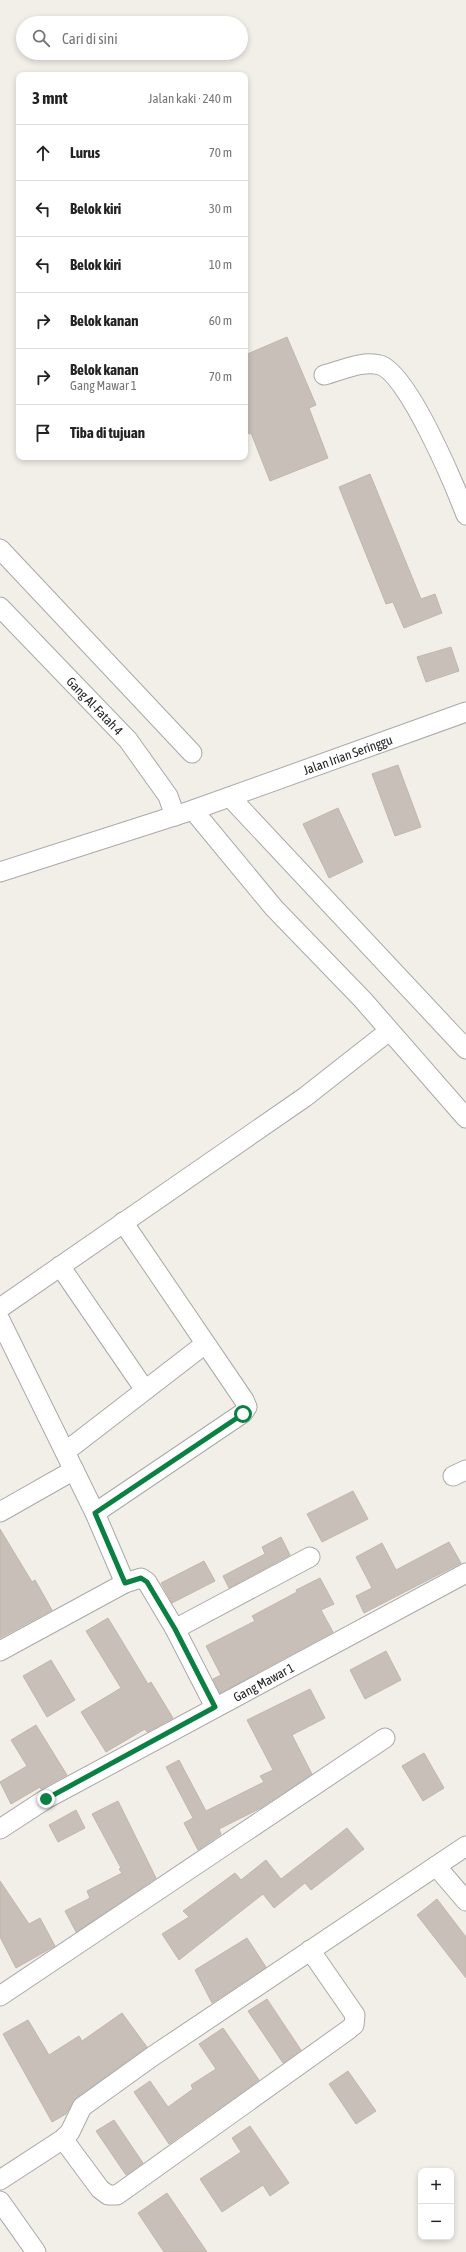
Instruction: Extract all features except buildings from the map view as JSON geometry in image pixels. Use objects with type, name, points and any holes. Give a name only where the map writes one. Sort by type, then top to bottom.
[{"type":"street","points":[[324,376],[366,364],[380,365],[394,374],[408,394],[451,477],[466,514]]},
{"type":"street","points":[[0,549],[192,753]]},
{"type":"street","name":"Gang Al-Fatah 4","points":[[0,607],[128,740],[168,796],[175,816]]},
{"type":"street","name":"Jalan Irian Seringgu","points":[[194,809],[466,712]]},
{"type":"street","points":[[222,800],[466,1049]]},
{"type":"street","points":[[0,872],[194,809],[274,908],[389,1030],[466,1118]]},
{"type":"street","points":[[0,1308],[305,1097],[389,1030]]},
{"type":"street","points":[[95,1513],[243,1414],[247,1407],[244,1400],[123,1222]]},
{"type":"street","points":[[60,1266],[145,1390]]},
{"type":"street","points":[[3,1332],[95,1513],[125,1583]]},
{"type":"street","points":[[64,1452],[206,1344]]},
{"type":"street","points":[[0,1512],[74,1470]]},
{"type":"street","points":[[175,1629],[310,1557]]},
{"type":"street","name":"Gang Mawar 1","points":[[0,1829],[46,1799],[466,1573]]},
{"type":"street","points":[[0,1651],[125,1583],[141,1578],[147,1582],[175,1629],[215,1707]]},
{"type":"street","points":[[0,1996],[385,1738]]},
{"type":"street","points":[[0,2180],[64,2138],[70,2132],[82,2107],[153,2056],[466,1846]]},
{"type":"street","points":[[436,1866],[466,1901]]},
{"type":"street","points":[[64,2138],[100,2189],[108,2195],[117,2195],[348,2030],[354,2024],[355,2015],[310,1950]]},
{"type":"street","points":[[0,2201],[36,2252]]},
{"type":"route","points":[[46,1799],[215,1707],[175,1629],[147,1582],[141,1578],[125,1583],[95,1513],[243,1414]]}]
